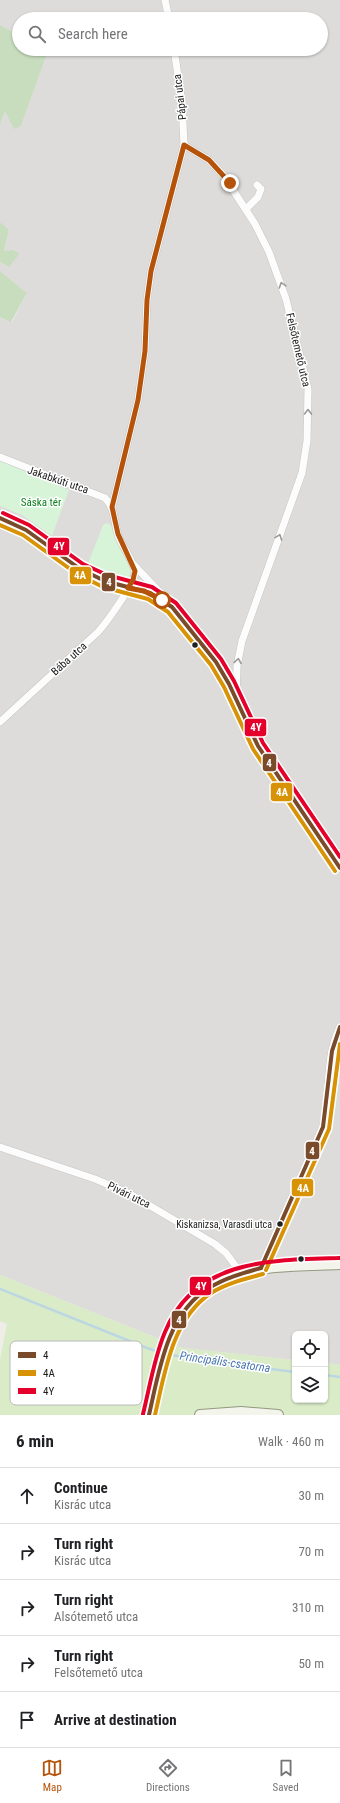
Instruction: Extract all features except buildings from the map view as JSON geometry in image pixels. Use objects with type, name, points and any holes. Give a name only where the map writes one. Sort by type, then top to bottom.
[{"type":"street","points":[[165,0],[168,12]]},
{"type":"street","name":"Pápai utca","points":[[112,507],[138,400],[145,351],[147,300],[151,271],[184,145],[182,103],[175,56]]},
{"type":"street","name":"Felsőtemető utca","points":[[184,145],[200,154],[216,167],[230,183],[246,209],[272,260],[290,312],[308,389],[308,426],[302,473],[242,641],[237,666],[236,700]]},
{"type":"street","points":[[246,209],[260,194],[261,190],[257,185]]},
{"type":"street","name":"Jakabkúti utca","points":[[0,457],[21,467],[100,494],[109,501],[112,507]]},
{"type":"street","points":[[112,507],[118,534],[132,563],[172,607],[216,662],[258,746],[340,868]]},
{"type":"street","points":[[0,518],[26,530],[80,569],[99,579],[150,593],[172,607]]},
{"type":"street","name":"Bába utca","points":[[0,722],[98,632],[111,616],[134,576],[132,563]]},
{"type":"street","points":[[261,1268],[323,1127],[330,1060],[340,1027]]},
{"type":"street","name":"Pivári utca","points":[[0,1147],[78,1172],[130,1194],[215,1244],[226,1253],[240,1272]]},
{"type":"street","points":[[149,1415],[167,1342],[180,1315],[196,1296],[215,1283],[240,1272],[261,1268],[340,1264]]},
{"type":"street","points":[[200,1415],[241,1412],[278,1415]]},
{"type":"shaded area","points":[[0,0],[340,0],[340,1365],[328,1363],[328,1331],[292,1331],[292,1360],[182,1348],[0,1275],[0,317],[12,322],[27,293],[0,271],[0,262],[9,267],[4,251],[9,230],[0,222],[0,125],[5,111],[21,126],[46,56],[328,56],[328,12],[12,12],[12,31],[0,25]]},
{"type":"green space","points":[[0,25],[12,31],[12,56],[46,56],[21,126],[14,129],[5,111],[0,125]]},
{"type":"green space","points":[[0,222],[9,230],[4,251],[13,250],[19,254],[9,267],[0,262]]},
{"type":"green space","points":[[0,271],[27,293],[11,322],[0,317]]},
{"type":"green space","name":"Sáska tér","points":[[0,461],[69,490],[52,536],[22,515],[0,506]]},
{"type":"green space","points":[[106,523],[111,525],[116,540],[131,570],[129,578],[124,582],[103,574],[88,564],[103,525]]},
{"type":"green space","points":[[0,1275],[182,1348],[292,1360],[292,1403],[328,1403],[328,1363],[340,1365],[340,1415],[0,1415],[0,1360],[7,1324],[0,1321]]},
{"type":"waterway","name":"Principális-csatorna","points":[[0,1289],[130,1341]]},
{"type":"waterway","name":"Principális-csatorna","points":[[142,1346],[162,1353]]},
{"type":"waterway","name":"Principális-csatorna","points":[[167,1354],[204,1361],[292,1372]]},
{"type":"waterway","name":"Principális-csatorna","points":[[328,1375],[340,1377]]},
{"type":"transit line","name":"4Y","points":[[3,513],[29,525],[83,564],[107,575],[152,587],[176,603],[221,659],[234,681],[263,743],[340,857]]},
{"type":"transit line","name":"4","points":[[0,518],[26,530],[80,569],[105,581],[150,593],[172,607],[216,662],[229,684],[258,746],[340,868]]},
{"type":"transit line","name":"4A","points":[[0,525],[23,535],[77,574],[103,587],[148,599],[168,612],[211,665],[224,687],[253,749],[335,871]]},
{"type":"transit line","name":"4","points":[[261,1268],[323,1127],[332,1051],[340,1027]]},
{"type":"transit line","name":"4A","points":[[266,1270],[329,1129],[340,1044]]},
{"type":"transit line","name":"4Y","points":[[143,1414],[155,1362],[165,1332],[178,1308],[196,1290],[216,1277],[239,1268],[289,1260],[340,1258]]},
{"type":"transit line","name":"4","points":[[149,1415],[161,1362],[174,1328],[183,1312],[195,1299],[215,1284],[234,1276],[261,1268]]},
{"type":"transit line","name":"4A","points":[[155,1415],[162,1381],[172,1348],[187,1317],[198,1304],[211,1293],[236,1282],[263,1274]]},
{"type":"place","name":"Kiskanizsa, Varasdi utca","points":[[280,1224]]},
{"type":"route","points":[[162,600],[150,593],[128,588],[133,580],[135,571],[118,534],[112,507],[131,435],[138,400],[145,351],[147,300],[151,271],[178,173],[184,145],[209,160],[230,183]]}]
